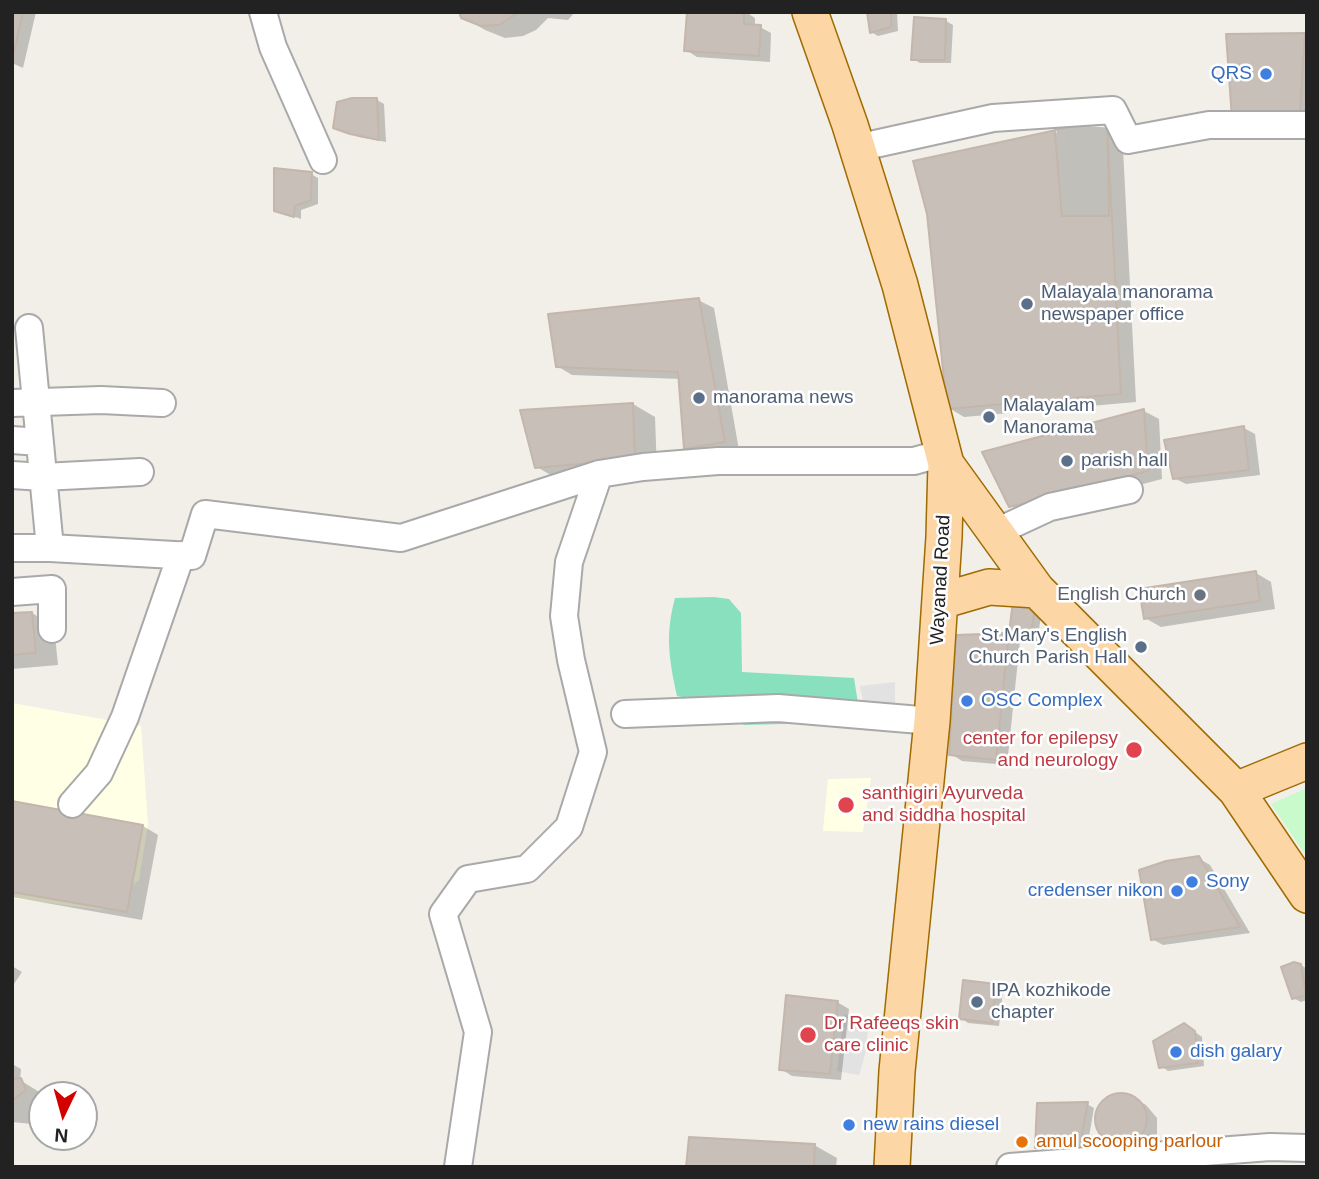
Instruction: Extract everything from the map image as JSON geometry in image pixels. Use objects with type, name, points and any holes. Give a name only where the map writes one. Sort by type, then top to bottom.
[{"type":"main road","name":"Wayanad Road","points":[[810,12],[900,285],[945,459],[932,721],[897,1071],[892,1167]]},
{"type":"main road","points":[[945,459],[1037,590],[1236,790],[1307,895]]},
{"type":"main road","points":[[940,601],[989,587],[1037,590]]},
{"type":"main road","points":[[1236,790],[1307,761]]},
{"type":"street","points":[[263,12],[273,47],[323,160]]},
{"type":"street","points":[[857,150],[993,118],[1113,110],[1128,140],[1209,125],[1307,125]]},
{"type":"street","points":[[29,328],[24,403],[38,442],[50,548]]},
{"type":"street","points":[[24,403],[101,400],[162,403]]},
{"type":"street","points":[[12,440],[38,442]]},
{"type":"street","points":[[12,548],[192,556],[205,513],[401,538],[599,474],[643,467],[718,461],[945,459]]},
{"type":"street","points":[[12,475],[43,477],[140,472]]},
{"type":"street","points":[[458,1167],[478,1032],[443,914],[468,879],[527,869],[569,827],[593,752],[571,660],[564,616],[569,562],[599,474]]},
{"type":"street","points":[[995,533],[1050,507],[1129,490]]},
{"type":"street","points":[[72,804],[99,773],[125,716],[181,555]]},
{"type":"street","points":[[12,592],[52,589],[52,629]]},
{"type":"street","points":[[625,714],[778,708],[932,721]]},
{"type":"street","points":[[1010,1167],[1270,1147],[1307,1148]]},
{"type":"shaded area","points":[[895,682],[895,720],[866,717],[860,686]]},
{"type":"shaded area","points":[[12,703],[141,726],[148,824],[139,880],[102,910],[12,898]]},
{"type":"shaded area","name":"santhigiri Ayurveda and siddha hospital","points":[[871,778],[863,832],[823,831],[828,779]]},
{"type":"shaded area","points":[[844,1014],[869,1022],[865,1055],[859,1075],[837,1071]]},
{"type":"green space","points":[[675,598],[729,599],[741,613],[742,672],[854,678],[861,722],[744,725],[724,705],[677,696],[669,647]]},
{"type":"green space","points":[[1307,788],[1307,857],[1271,804]]},
{"type":"building","points":[[12,12],[23,12],[12,61]]},
{"type":"building","points":[[459,12],[519,12],[500,25],[481,26],[461,18]]},
{"type":"building","points":[[687,12],[744,12],[744,24],[761,25],[759,56],[684,51]]},
{"type":"building","points":[[867,12],[891,12],[891,27],[870,33]]},
{"type":"building","points":[[914,17],[946,19],[945,60],[911,60]]},
{"type":"building","name":"QRS","points":[[1305,33],[1300,113],[1232,119],[1226,34]]},
{"type":"building","points":[[352,98],[377,98],[379,140],[333,128],[337,102]]},
{"type":"building","points":[[1107,119],[1109,216],[1062,216],[1054,122]]},
{"type":"building","name":"Malayala manorama newspaper office","points":[[1107,119],[1121,394],[947,409],[927,214],[913,161]]},
{"type":"building","points":[[274,168],[312,172],[311,200],[295,206],[294,217],[274,211]]},
{"type":"building","name":"manorama news","points":[[699,298],[725,442],[684,449],[678,372],[556,367],[548,314]]},
{"type":"building","points":[[633,403],[635,459],[535,468],[520,410]]},
{"type":"building","name":"parish hall","points":[[1144,409],[1148,471],[1009,507],[982,452]]},
{"type":"building","points":[[1244,426],[1249,470],[1173,479],[1164,440]]},
{"type":"building","name":"English Church","points":[[1256,571],[1260,601],[1144,619],[1139,589]]},
{"type":"building","points":[[1013,601],[1036,604],[1030,638],[1009,633]]},
{"type":"building","points":[[32,612],[36,653],[12,655],[12,613]]},
{"type":"building","points":[[1009,633],[996,760],[949,755],[956,635]]},
{"type":"building","points":[[12,801],[143,825],[127,912],[12,892]]},
{"type":"building","points":[[1199,856],[1240,927],[1151,940],[1139,870],[1166,861]]},
{"type":"building","points":[[1294,962],[1301,964],[1306,995],[1292,999],[1281,967]]},
{"type":"building","name":"IPA kozhikode chapter","points":[[963,980],[996,984],[992,1023],[959,1019]]},
{"type":"building","name":"Dr Rafeeqs skin care clinic","points":[[786,995],[838,1001],[830,1074],[779,1070]]},
{"type":"building","name":"dish galary","points":[[1184,1023],[1195,1031],[1198,1063],[1159,1068],[1153,1041]]},
{"type":"building","points":[[21,1078],[26,1090],[12,1101],[12,1079]]},
{"type":"building","points":[[1121,1093],[1131,1095],[1139,1101],[1145,1109],[1145,1129],[1139,1137],[1131,1143],[1121,1145],[1111,1143],[1103,1137],[1097,1129],[1095,1119],[1097,1109],[1103,1101],[1111,1095]]},
{"type":"building","points":[[1088,1102],[1080,1145],[1035,1148],[1037,1103]]},
{"type":"building","points":[[689,1137],[815,1144],[814,1167],[686,1167]]},
{"type":"place","name":"QRS","points":[[1266,74]]},
{"type":"place","name":"Malayala manorama newspaper office","points":[[1027,304]]},
{"type":"place","name":"manorama news","points":[[699,398]]},
{"type":"place","name":"Malayalam Manorama","points":[[989,417]]},
{"type":"place","name":"parish hall","points":[[1067,461]]},
{"type":"place","name":"English Church","points":[[1200,595]]},
{"type":"place","name":"St.Mary's English Church Parish Hall","points":[[1141,647]]},
{"type":"place","name":"OSC Complex","points":[[967,701]]},
{"type":"place","name":"center for epilepsy and neurology","points":[[1134,750]]},
{"type":"place","name":"santhigiri Ayurveda and siddha hospital","points":[[846,805]]},
{"type":"place","name":"Sony","points":[[1192,882]]},
{"type":"place","name":"credenser nikon","points":[[1177,891]]},
{"type":"place","name":"IPA kozhikode chapter","points":[[977,1002]]},
{"type":"place","name":"Dr Rafeeqs skin care clinic","points":[[808,1035]]},
{"type":"place","name":"dish galary","points":[[1176,1052]]},
{"type":"place","name":"new rains diesel","points":[[849,1125]]},
{"type":"place","name":"amul scooping parlour","points":[[1022,1142]]}]
